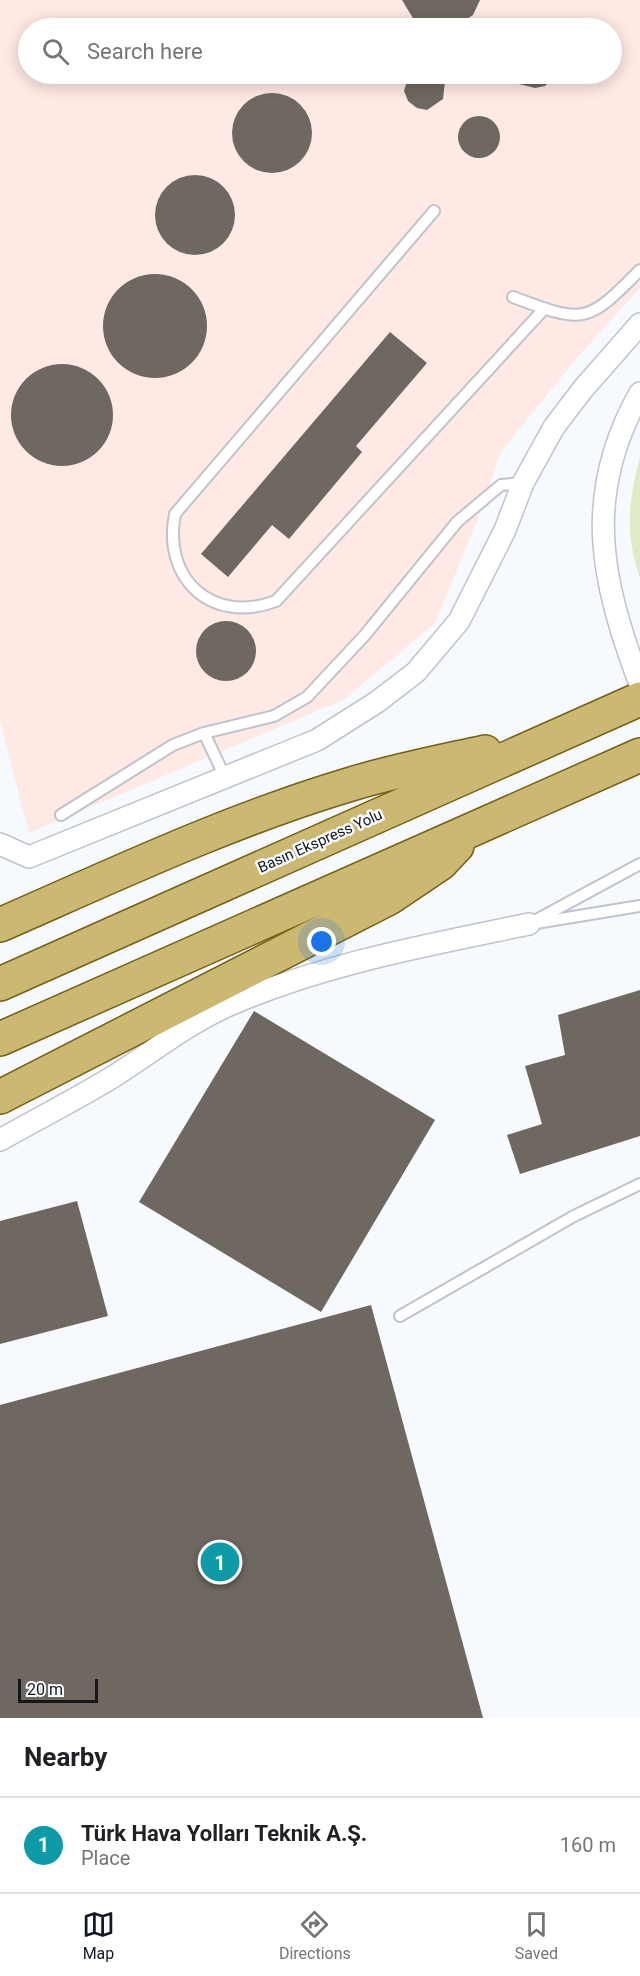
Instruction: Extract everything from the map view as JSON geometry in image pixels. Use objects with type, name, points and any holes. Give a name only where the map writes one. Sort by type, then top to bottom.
[{"type":"main road","name":"Basın Ekspress Yolu","points":[[0,984],[640,699]]},
{"type":"main road","points":[[0,925],[132,867],[283,806],[349,784],[555,736]]},
{"type":"main road","points":[[0,1039],[473,827],[630,761]]},
{"type":"main road","points":[[0,1097],[389,898],[441,863],[473,827]]},
{"type":"street","points":[[0,844],[29,857],[317,740],[377,702],[416,672],[453,630],[469,604],[505,530],[523,483],[561,417],[640,324]]},
{"type":"street","points":[[640,393],[622,430],[612,458],[604,503],[604,564],[619,627],[640,684]]},
{"type":"street","points":[[0,1140],[111,1078],[192,1024],[228,1005],[320,973],[408,949],[529,924]]},
{"type":"lane","points":[[434,212],[175,514],[172,545],[182,574],[192,587],[217,604],[232,608],[262,607],[276,602],[544,309]]},
{"type":"lane","points":[[513,297],[544,309],[569,315],[595,310],[607,303],[640,270]]},
{"type":"lane","points":[[61,815],[173,745],[204,733],[274,716],[307,698],[365,634],[457,522],[501,485],[523,483]]},
{"type":"lane","points":[[204,733],[225,777]]},
{"type":"lane","points":[[529,924],[640,864]]},
{"type":"lane","points":[[529,924],[640,906]]},
{"type":"lane","points":[[400,1316],[574,1216],[640,1184]]},
{"type":"shaded area","points":[[0,0],[640,0],[640,288],[576,359],[501,452],[475,526],[435,623],[343,700],[29,833],[0,721]]},
{"type":"green space","points":[[640,458],[640,578],[632,547],[630,518],[633,489]]},
{"type":"building","points":[[402,0],[480,0],[473,15],[468,18],[413,18]]},
{"type":"building","points":[[406,84],[445,84],[443,99],[427,110],[417,108],[408,101],[404,91]]},
{"type":"building","points":[[519,84],[547,84],[535,88]]},
{"type":"building","points":[[264,93],[280,93],[301,104],[312,125],[312,141],[301,162],[280,173],[264,173],[250,167],[238,155],[232,141],[232,125],[238,111],[250,99]]},
{"type":"building","points":[[479,116],[494,122],[500,137],[494,152],[479,158],[464,152],[458,137],[464,122]]},
{"type":"building","points":[[187,175],[203,175],[224,186],[235,207],[235,223],[224,244],[203,255],[187,255],[173,249],[161,237],[155,223],[155,207],[161,193],[173,181]]},
{"type":"building","points":[[155,274],[175,278],[184,283],[198,297],[203,306],[207,326],[203,346],[198,355],[184,369],[175,374],[155,378],[135,374],[126,369],[112,355],[107,346],[103,326],[107,306],[112,297],[126,283],[135,278]]},
{"type":"building","points":[[390,332],[427,363],[356,446],[362,452],[289,539],[272,525],[228,577],[201,554]]},
{"type":"building","points":[[62,364],[82,367],[91,372],[105,386],[110,395],[113,415],[110,435],[105,444],[91,458],[82,463],[62,466],[42,463],[33,458],[19,444],[14,435],[11,415],[14,395],[19,386],[33,372],[42,367]]},
{"type":"building","points":[[226,621],[243,626],[251,634],[256,651],[251,668],[243,676],[226,681],[209,676],[201,668],[196,651],[201,634],[209,626]]},
{"type":"building","points":[[640,990],[640,1136],[520,1174],[507,1135],[542,1124],[525,1066],[565,1055],[558,1015]]},
{"type":"building","points":[[254,1011],[435,1120],[321,1312],[139,1202]]},
{"type":"building","points":[[77,1201],[108,1316],[0,1344],[0,1221]]},
{"type":"building","points":[[371,1305],[483,1718],[0,1718],[0,1405]]},
{"type":"place","name":"Türk Hava Yolları Teknik A.Ş.","points":[[220,1562]]}]
